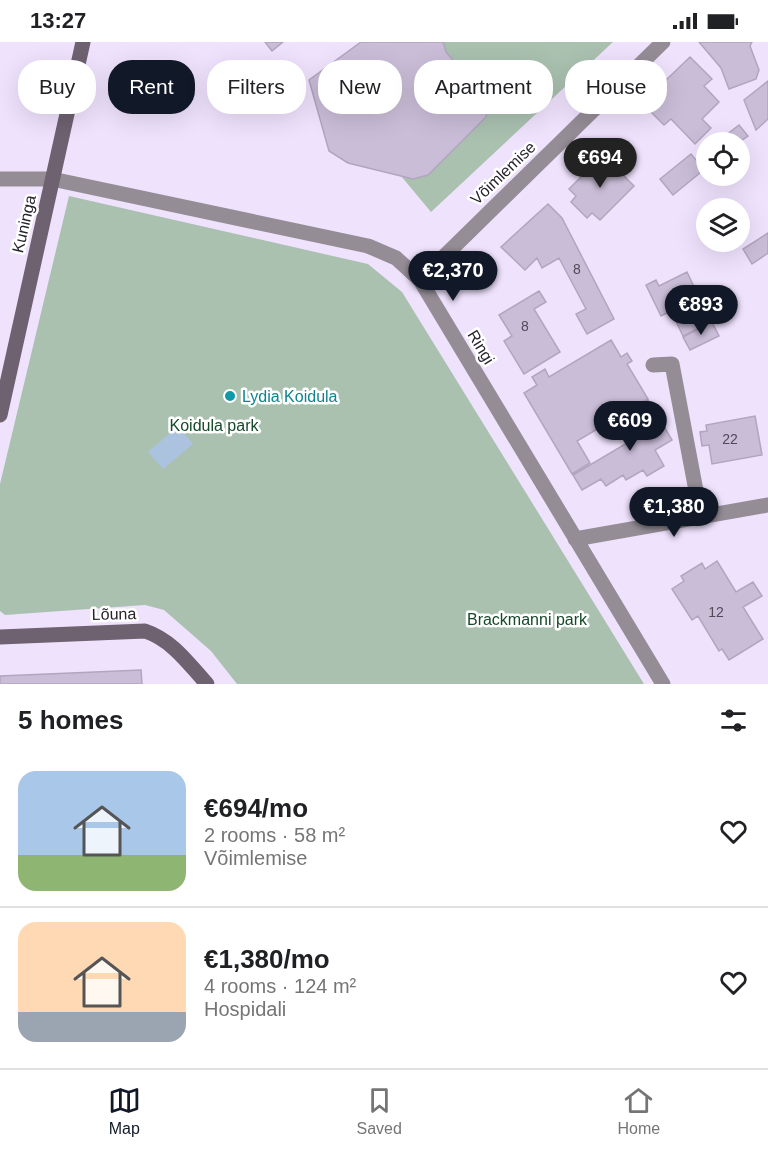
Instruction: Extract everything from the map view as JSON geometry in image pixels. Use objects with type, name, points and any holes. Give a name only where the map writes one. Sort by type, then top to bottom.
[{"type":"street","name":"Kuninga","points":[[0,415],[83,42]]},
{"type":"street","name":"Võimlemise","points":[[420,279],[663,42]]},
{"type":"street","name":"Ringi","points":[[0,178],[52,179],[368,246],[396,258],[420,279],[663,684]]},
{"type":"street","points":[[653,365],[672,364],[701,517]]},
{"type":"street","points":[[575,539],[768,505]]},
{"type":"street","name":"Lõuna","points":[[0,637],[145,631],[159,636],[172,646],[207,684]]},
{"type":"green space","points":[[443,42],[613,42],[594,60],[565,60],[565,87],[553,98],[553,60],[453,60],[446,52]]},
{"type":"green space","points":[[486,114],[536,114],[431,212],[401,176],[413,179],[428,175]]},
{"type":"green space","name":"Koidula park","points":[[69,196],[368,264],[402,292],[644,684],[237,684],[211,651],[164,610],[145,605],[5,615],[0,611],[0,484]]},
{"type":"water","points":[[178,426],[193,444],[163,469],[148,452]]},
{"type":"building","points":[[265,42],[283,42],[272,51]]},
{"type":"building","points":[[361,42],[443,42],[446,52],[453,60],[414,60],[414,114],[486,114],[486,117],[428,175],[413,179],[348,163],[329,151],[319,114],[402,114],[402,60],[336,60]]},
{"type":"building","points":[[699,42],[752,42],[750,46],[759,70],[756,79],[729,89],[721,68]]},
{"type":"building","points":[[690,57],[712,79],[704,86],[719,102],[702,119],[711,128],[707,132],[696,132],[695,144],[671,119],[664,125],[653,114],[667,114],[667,79]]},
{"type":"building","points":[[318,73],[318,112],[309,80]]},
{"type":"building","points":[[768,81],[768,119],[756,130],[744,100]]},
{"type":"building","points":[[739,125],[745,132],[730,132]]},
{"type":"building","points":[[691,154],[696,160],[696,176],[673,195],[660,179]]},
{"type":"building","points":[[603,155],[634,186],[600,220],[592,213],[587,218],[571,202],[576,196],[569,189]]},
{"type":"building","points":[[548,204],[562,218],[614,319],[587,334],[576,314],[586,309],[559,258],[542,268],[537,258],[525,270],[501,247]]},
{"type":"building","points":[[768,233],[768,253],[752,264],[745,252],[750,252],[750,245]]},
{"type":"building","points":[[687,272],[711,322],[683,336],[671,311],[661,316],[646,285],[656,280],[659,286]]},
{"type":"building","points":[[539,291],[546,302],[534,309],[560,352],[524,374],[504,341],[512,336],[499,315]]},
{"type":"building","points":[[712,322],[719,336],[690,350],[683,337]]},
{"type":"building","points":[[611,340],[621,357],[627,353],[632,361],[627,364],[648,399],[577,441],[590,463],[572,474],[524,393],[537,385],[532,377],[545,369],[549,377]]},
{"type":"building","points":[[648,400],[672,440],[655,450],[664,466],[647,476],[643,470],[626,480],[623,475],[606,486],[601,479],[582,490],[573,475],[644,433],[630,411]]},
{"type":"building","points":[[755,416],[762,455],[712,464],[709,445],[702,446],[700,432],[707,431],[706,425]]},
{"type":"building","points":[[717,561],[736,592],[753,582],[762,596],[743,607],[763,639],[729,660],[722,649],[719,651],[698,616],[692,620],[672,589],[684,581],[681,576],[702,563],[705,569]]},
{"type":"building","points":[[141,670],[142,684],[0,684],[0,676]]},
{"type":"place","name":"Lydia Koidula","points":[[230,396]]},
{"type":"park label","name":"Brackmanni park","points":[[527,619]]}]
